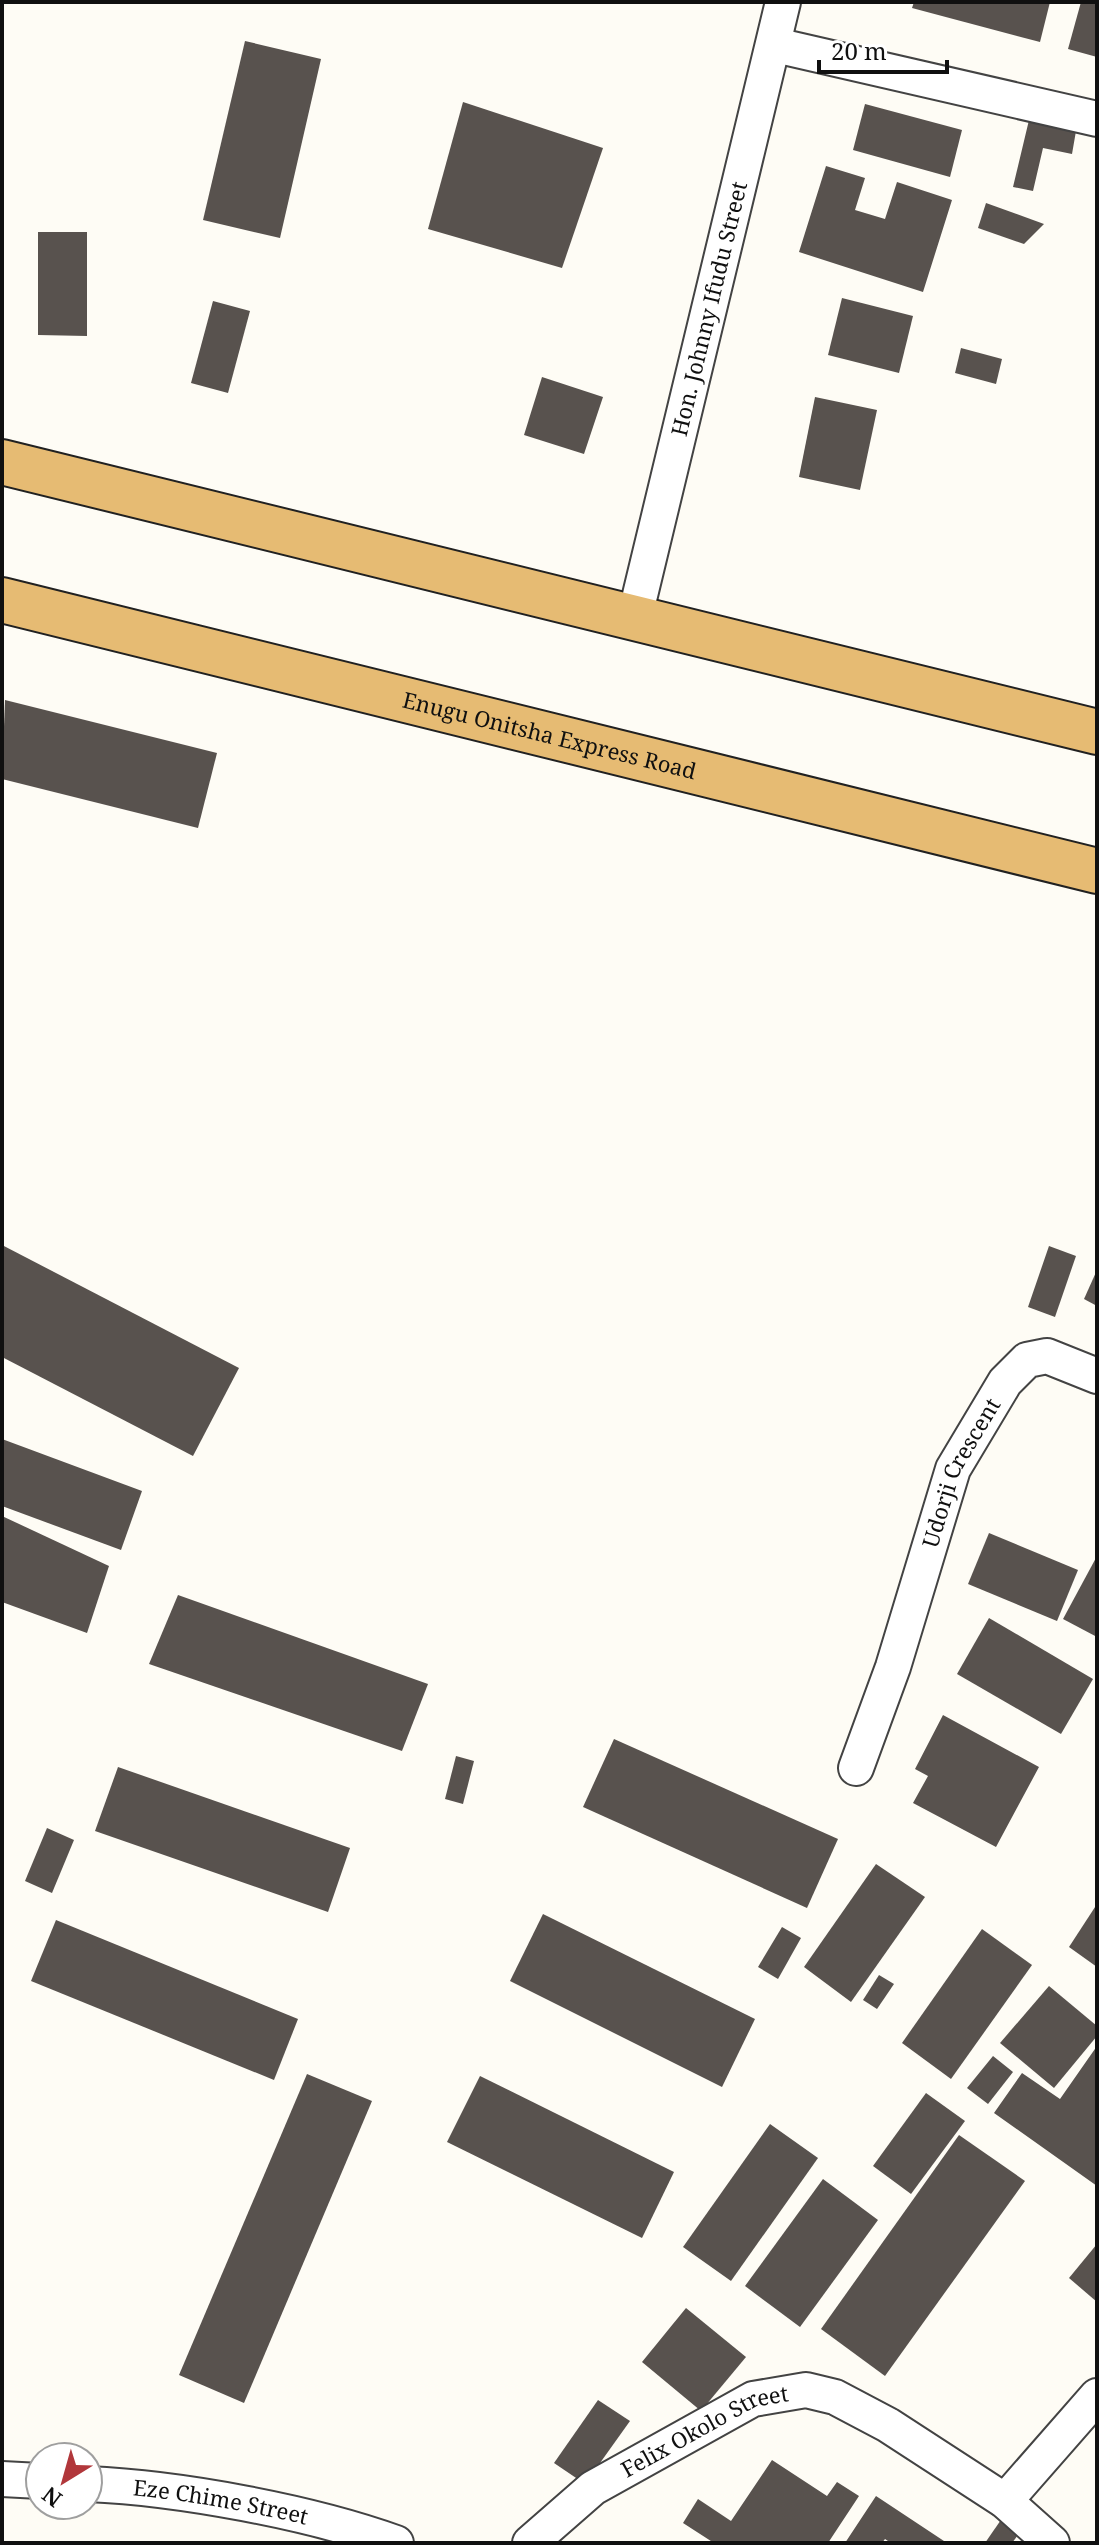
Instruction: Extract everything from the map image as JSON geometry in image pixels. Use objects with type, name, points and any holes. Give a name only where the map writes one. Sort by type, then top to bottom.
[{"type":"highway","points":[[2,462],[1097,732]]},
{"type":"highway","name":"Enugu Onitsha Express Road","points":[[2,600],[1097,871]]},
{"type":"street","name":"Hon. Johnny Ifudu Street","points":[[635,616],[783,2]]},
{"type":"street","points":[[775,45],[1097,119]]},
{"type":"street","name":"Udorji Crescent","points":[[856,1768],[893,1667],[953,1469],[1005,1382],[1027,1360],[1047,1356],[1097,1376]]},
{"type":"street","name":"Felix Okolo Street","points":[[530,2543],[593,2488],[753,2399],[806,2390],[835,2397],[888,2425],[1005,2501],[1052,2543]]},
{"type":"street","points":[[1005,2501],[1097,2396]]},
{"type":"street","points":[[2,2479],[24,2480]]},
{"type":"street","name":"Eze Chime Street","points":[[104,2486],[288,2514],[355,2529],[396,2543]]},
{"type":"building","points":[[914,2],[1050,2],[1040,42],[912,8]]},
{"type":"building","points":[[1081,2],[1097,2],[1097,57],[1068,49]]},
{"type":"building","points":[[245,41],[321,59],[280,238],[203,220]]},
{"type":"building","points":[[463,102],[603,148],[562,268],[428,229]]},
{"type":"building","points":[[865,104],[962,130],[950,177],[853,150]]},
{"type":"building","points":[[1029,120],[1076,131],[1072,154],[1043,148],[1033,191],[1013,187]]},
{"type":"building","points":[[826,166],[865,178],[855,210],[885,219],[897,182],[952,200],[923,292],[799,252]]},
{"type":"building","points":[[986,203],[1044,224],[1024,244],[978,228]]},
{"type":"building","points":[[38,232],[87,232],[87,336],[38,335]]},
{"type":"building","points":[[842,298],[913,316],[899,373],[828,355]]},
{"type":"building","points":[[213,301],[250,311],[228,393],[191,383]]},
{"type":"building","points":[[961,348],[1002,359],[996,384],[955,373]]},
{"type":"building","points":[[542,377],[603,397],[584,454],[524,435]]},
{"type":"building","points":[[815,397],[877,410],[860,490],[799,477]]},
{"type":"building","points":[[5,700],[217,753],[198,828],[2,779]]},
{"type":"building","points":[[2,1245],[239,1368],[193,1456],[2,1357]]},
{"type":"building","points":[[1049,1246],[1076,1256],[1055,1317],[1028,1307]]},
{"type":"building","points":[[1097,1270],[1097,1306],[1084,1299]]},
{"type":"building","points":[[2,1439],[142,1491],[121,1550],[2,1506]]},
{"type":"building","points":[[2,1516],[109,1566],[87,1633],[2,1602]]},
{"type":"building","points":[[989,1533],[1078,1570],[1057,1621],[968,1584]]},
{"type":"building","points":[[1097,1556],[1097,1637],[1063,1619]]},
{"type":"building","points":[[178,1595],[428,1684],[402,1751],[149,1664]]},
{"type":"building","points":[[989,1618],[1093,1679],[1061,1734],[957,1674]]},
{"type":"building","points":[[943,1715],[1039,1767],[996,1847],[913,1803],[928,1776],[915,1769]]},
{"type":"building","points":[[614,1739],[838,1839],[807,1908],[583,1807]]},
{"type":"building","points":[[456,1756],[474,1761],[463,1804],[445,1799]]},
{"type":"building","points":[[118,1767],[350,1848],[328,1912],[95,1831]]},
{"type":"building","points":[[47,1828],[74,1840],[52,1893],[25,1881]]},
{"type":"building","points":[[876,1864],[925,1897],[851,2002],[804,1967]]},
{"type":"building","points":[[1097,1904],[1097,1967],[1069,1947]]},
{"type":"building","points":[[543,1914],[755,2019],[722,2087],[510,1981]]},
{"type":"building","points":[[56,1920],[298,2019],[274,2080],[31,1981]]},
{"type":"building","points":[[782,1927],[801,1938],[778,1979],[758,1967]]},
{"type":"building","points":[[982,1929],[1032,1965],[951,2079],[902,2043]]},
{"type":"building","points":[[879,1975],[894,1984],[877,2009],[863,2000]]},
{"type":"building","points":[[1049,1986],[1097,2026],[1097,2036],[1054,2088],[1000,2043]]},
{"type":"building","points":[[1097,2046],[1097,2186],[994,2113],[1022,2073],[1060,2099]]},
{"type":"building","points":[[993,2056],[1013,2072],[988,2104],[967,2088]]},
{"type":"building","points":[[307,2074],[372,2101],[244,2403],[179,2375]]},
{"type":"building","points":[[480,2076],[674,2172],[642,2238],[447,2142]]},
{"type":"building","points":[[926,2093],[965,2121],[911,2194],[873,2166]]},
{"type":"building","points":[[770,2124],[818,2158],[731,2281],[683,2247]]},
{"type":"building","points":[[959,2135],[1025,2181],[885,2376],[821,2329]]},
{"type":"building","points":[[823,2179],[878,2220],[800,2327],[745,2286]]},
{"type":"building","points":[[1097,2244],[1097,2302],[1069,2278]]},
{"type":"building","points":[[686,2308],[746,2357],[701,2411],[642,2362]]},
{"type":"building","points":[[598,2400],[630,2421],[585,2484],[554,2463]]},
{"type":"building","points":[[772,2460],[827,2496],[837,2482],[859,2496],[828,2543],[714,2543],[683,2523],[698,2499],[731,2521]]},
{"type":"building","points":[[876,2496],[947,2543],[891,2543],[885,2539],[882,2543],[845,2543]]},
{"type":"building","points":[[1005,2514],[1024,2527],[1012,2543],[985,2543]]}]
